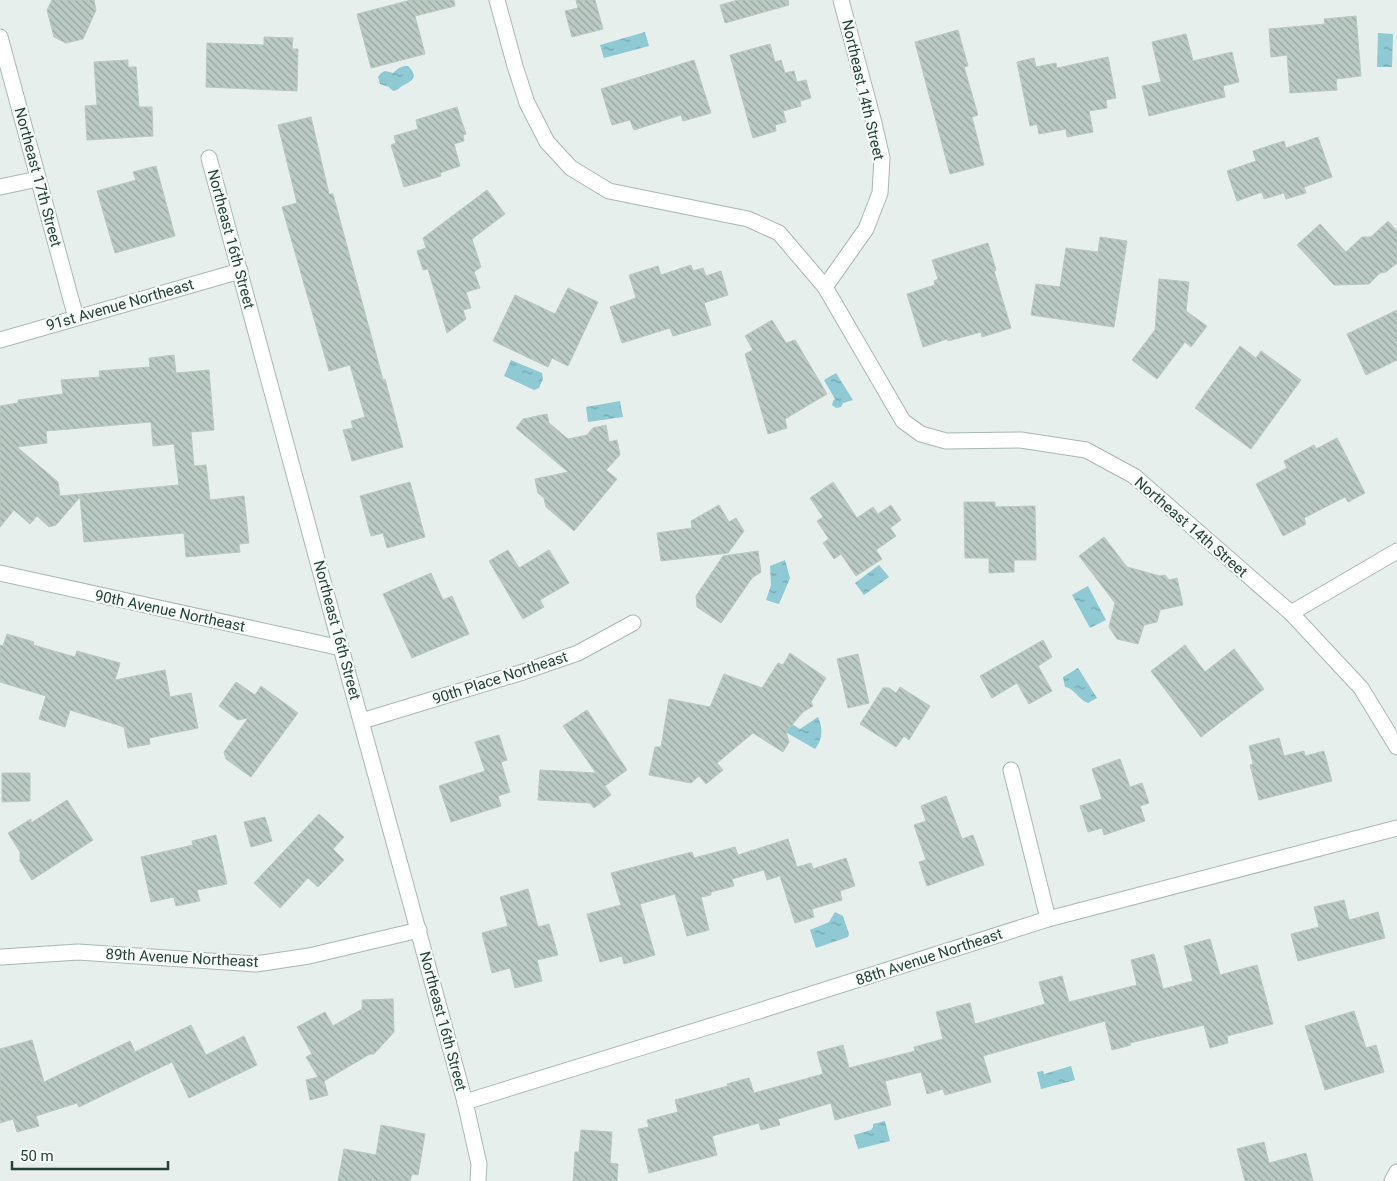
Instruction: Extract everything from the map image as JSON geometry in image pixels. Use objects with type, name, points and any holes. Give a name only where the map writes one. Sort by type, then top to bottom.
[{"type":"street","points":[[497,0],[527,103],[547,142],[571,168],[609,191],[748,219],[771,229],[779,233],[824,287]]},
{"type":"street","name":"Northeast 14th Street","points":[[841,0],[882,158],[880,193],[866,229],[824,287],[903,421],[921,434],[946,440],[1021,440],[1086,450],[1134,476],[1291,613],[1361,688],[1397,747]]},
{"type":"street","name":"Northeast 17th Street","points":[[0,37],[76,318]]},
{"type":"street","name":"Northeast 16th Street","points":[[209,158],[465,1102]]},
{"type":"street","points":[[0,187],[38,178]]},
{"type":"street","name":"91st Avenue Northeast","points":[[0,340],[240,271]]},
{"type":"street","points":[[1291,613],[1397,551]]},
{"type":"street","name":"90th Avenue Northeast","points":[[0,573],[341,648]]},
{"type":"street","name":"90th Place Northeast","points":[[362,721],[524,672],[578,653],[633,623]]},
{"type":"street","points":[[1012,770],[1048,919]]},
{"type":"street","name":"88th Avenue Northeast","points":[[465,1102],[1048,919],[1397,828]]},
{"type":"street","name":"89th Avenue Northeast","points":[[2,957],[78,952],[256,964],[309,956],[419,930]]},
{"type":"street","points":[[465,1102],[480,1164],[478,1181]]},
{"type":"street","points":[[1392,1181],[1397,1172]]},
{"type":"water","points":[[645,32],[649,46],[604,58],[600,45]]},
{"type":"water","points":[[1378,33],[1393,34],[1392,67],[1377,67]]},
{"type":"water","points":[[404,66],[408,66],[413,72],[414,75],[410,81],[393,91],[389,87],[380,84],[378,77],[381,73],[385,71],[393,73]]},
{"type":"water","points":[[511,360],[542,373],[543,379],[539,388],[534,390],[504,376]]},
{"type":"water","points":[[836,373],[853,400],[843,403],[841,407],[836,408],[832,405],[835,399],[824,380]]},
{"type":"water","points":[[620,401],[623,417],[588,422],[586,407]]},
{"type":"water","points":[[785,560],[790,578],[779,604],[766,600],[771,585],[770,566]]},
{"type":"water","points":[[879,565],[889,577],[864,595],[855,583]]},
{"type":"water","points":[[1088,586],[1106,620],[1090,628],[1072,595]]},
{"type":"water","points":[[1078,668],[1097,698],[1088,703],[1071,689],[1065,687],[1063,677]]},
{"type":"water","points":[[818,717],[821,733],[820,741],[815,749],[782,730],[787,721],[800,729]]},
{"type":"water","points":[[835,912],[843,916],[849,934],[848,937],[816,948],[810,930],[829,922]]},
{"type":"water","points":[[1071,1066],[1075,1080],[1041,1089],[1037,1072],[1043,1071],[1044,1074]]},
{"type":"water","points":[[885,1121],[890,1141],[858,1149],[854,1135],[871,1130],[873,1124]]},
{"type":"building","points":[[52,0],[94,0],[96,10],[83,39],[66,43],[54,37],[47,10]]},
{"type":"building","points":[[411,0],[454,0],[455,6],[415,16],[425,54],[371,68],[357,14]]},
{"type":"building","points":[[576,0],[595,0],[603,29],[572,37],[565,11],[578,8]]},
{"type":"building","points":[[738,0],[788,0],[789,5],[725,23],[720,5]]},
{"type":"building","points":[[1356,16],[1361,76],[1336,79],[1337,90],[1290,93],[1287,55],[1271,57],[1269,29],[1325,24],[1324,19]]},
{"type":"building","points":[[958,30],[968,66],[964,67],[978,115],[972,117],[984,165],[950,174],[915,42]]},
{"type":"building","points":[[1186,34],[1193,61],[1232,52],[1239,82],[1223,86],[1225,97],[1149,116],[1142,86],[1161,82],[1152,42]]},
{"type":"building","points":[[264,37],[293,38],[292,49],[298,49],[297,91],[206,87],[207,43],[264,45]]},
{"type":"building","points":[[770,44],[775,62],[781,60],[785,73],[794,71],[797,82],[806,80],[811,98],[800,101],[801,106],[783,111],[786,122],[775,125],[776,131],[753,138],[730,55]]},
{"type":"building","points":[[1108,57],[1116,98],[1106,100],[1107,108],[1089,111],[1093,132],[1067,137],[1066,129],[1039,134],[1037,124],[1030,126],[1017,62],[1034,58],[1036,67],[1056,63],[1057,68]]},
{"type":"building","points":[[128,60],[128,67],[136,67],[139,107],[152,107],[153,136],[87,140],[85,106],[97,105],[94,62]]},
{"type":"building","points":[[694,60],[711,113],[683,121],[681,115],[634,130],[630,120],[612,125],[601,89]]},
{"type":"building","points":[[457,107],[466,134],[463,135],[464,141],[454,144],[460,166],[440,173],[441,176],[404,187],[391,145],[396,143],[394,136],[418,129],[416,120]]},
{"type":"building","points":[[311,117],[329,194],[333,194],[403,447],[352,461],[343,430],[353,428],[351,421],[365,417],[350,365],[329,371],[282,207],[297,203],[278,125]]},
{"type":"building","points":[[1318,137],[1332,177],[1304,187],[1306,193],[1286,199],[1284,193],[1264,199],[1262,192],[1237,201],[1227,171],[1256,161],[1253,151],[1284,141],[1286,148]]},
{"type":"building","points":[[156,166],[175,236],[115,253],[97,191],[136,180],[133,172]]},
{"type":"building","points":[[487,190],[505,214],[472,239],[481,267],[474,272],[480,288],[466,292],[471,308],[463,310],[466,319],[447,333],[428,269],[423,270],[417,251],[426,248],[423,238]]},
{"type":"building","points":[[1388,221],[1397,231],[1397,263],[1386,272],[1380,273],[1369,284],[1334,285],[1297,245],[1320,224],[1346,252],[1362,237],[1371,237]]},
{"type":"building","points":[[1100,237],[1127,241],[1114,327],[1031,315],[1036,284],[1060,287],[1066,248],[1098,252]]},
{"type":"building","points":[[988,243],[996,270],[994,271],[1011,328],[982,337],[981,332],[948,341],[947,339],[923,347],[907,294],[935,285],[934,281],[938,279],[932,260]]},
{"type":"building","points":[[691,265],[693,271],[703,268],[706,276],[721,271],[728,295],[704,303],[711,325],[673,336],[670,328],[622,343],[610,307],[636,298],[629,275],[658,266],[661,275]]},
{"type":"building","points":[[1159,279],[1189,282],[1186,311],[1207,326],[1191,347],[1185,342],[1157,379],[1132,360],[1155,330]]},
{"type":"building","points":[[568,288],[598,302],[568,366],[552,358],[548,367],[493,341],[515,295],[555,314]]},
{"type":"building","points":[[1397,310],[1397,360],[1366,375],[1347,334]]},
{"type":"building","points":[[772,320],[786,343],[795,340],[827,394],[785,419],[787,428],[768,434],[745,354],[753,350],[745,336]]},
{"type":"building","points":[[1240,346],[1256,358],[1261,351],[1301,380],[1251,449],[1195,408]]},
{"type":"building","points":[[174,355],[176,373],[209,370],[214,430],[191,432],[194,466],[206,465],[210,500],[244,496],[249,543],[239,544],[240,552],[186,557],[184,533],[84,542],[80,497],[56,525],[49,527],[37,516],[30,524],[14,510],[0,527],[0,406],[18,403],[18,400],[63,394],[61,380],[100,377],[99,371],[150,367],[149,358]],"holes":[[[151,422],[153,446],[174,444],[179,485],[60,496],[58,482],[17,447],[47,443],[46,431]]]},
{"type":"building","points":[[547,414],[549,423],[568,439],[587,435],[593,428],[606,425],[609,442],[617,440],[620,455],[606,470],[617,479],[574,531],[546,507],[544,498],[538,493],[535,479],[568,472],[516,428],[523,419]]},
{"type":"building","points":[[1337,438],[1365,493],[1348,502],[1345,497],[1304,518],[1306,524],[1283,536],[1256,484],[1287,468],[1284,461],[1314,445],[1316,449]]},
{"type":"building","points":[[410,482],[425,537],[387,548],[383,533],[371,536],[360,496]]},
{"type":"building","points":[[833,482],[857,518],[873,507],[878,514],[891,505],[901,520],[890,528],[896,536],[876,550],[882,559],[856,576],[841,554],[834,559],[823,543],[829,539],[817,521],[823,517],[810,498]]},
{"type":"building","points":[[964,502],[995,502],[995,507],[1035,506],[1036,560],[1014,560],[1014,572],[989,573],[989,558],[965,558]]},
{"type":"building","points":[[719,505],[729,522],[736,518],[744,531],[728,553],[661,561],[657,533],[692,528],[691,521]]},
{"type":"building","points":[[1104,537],[1127,567],[1160,576],[1165,575],[1169,580],[1177,578],[1183,605],[1160,610],[1157,622],[1144,625],[1138,644],[1117,639],[1109,627],[1115,603],[1079,556]]},
{"type":"building","points":[[508,550],[519,568],[549,550],[569,583],[540,600],[544,607],[523,619],[489,561]]},
{"type":"building","points":[[758,551],[761,572],[752,578],[721,623],[697,607],[696,596],[723,556]]},
{"type":"building","points":[[431,573],[443,600],[452,596],[469,634],[412,658],[383,594]]},
{"type":"building","points":[[7,634],[34,642],[33,645],[75,657],[77,651],[120,663],[115,680],[165,670],[170,697],[191,693],[198,728],[149,738],[150,744],[128,748],[124,727],[70,710],[65,727],[39,719],[46,696],[0,682],[0,645],[3,646]]},
{"type":"building","points":[[1043,640],[1052,657],[1038,666],[1052,691],[1029,704],[1017,683],[992,698],[980,676]]},
{"type":"building","points":[[1185,645],[1205,672],[1234,649],[1264,689],[1201,737],[1151,671]]},
{"type":"building","points":[[790,653],[826,678],[811,702],[813,706],[803,712],[786,732],[789,742],[783,752],[753,733],[717,763],[723,770],[706,784],[699,776],[691,783],[649,775],[655,747],[661,747],[669,699],[710,707],[724,674],[762,688],[778,663],[783,665]]},
{"type":"building","points":[[858,654],[869,703],[848,708],[837,659]]},
{"type":"building","points":[[236,682],[255,695],[261,686],[298,713],[251,777],[226,759],[224,752],[248,718],[238,720],[219,706]]},
{"type":"building","points":[[900,687],[930,706],[909,740],[904,736],[896,747],[860,724],[883,688],[889,688],[896,693]]},
{"type":"building","points":[[587,710],[627,770],[605,786],[611,795],[594,808],[590,803],[538,800],[540,770],[596,773],[563,726]]},
{"type":"building","points":[[499,735],[507,760],[501,762],[510,792],[498,796],[501,806],[451,822],[439,786],[485,771],[475,742]]},
{"type":"building","points":[[1279,738],[1284,756],[1304,751],[1305,756],[1324,751],[1332,781],[1259,800],[1250,765],[1253,764],[1249,746]]},
{"type":"building","points":[[1120,759],[1130,787],[1142,783],[1149,803],[1140,806],[1145,821],[1104,835],[1102,828],[1088,832],[1080,806],[1102,799],[1092,769]]},
{"type":"building","points":[[2,773],[30,773],[30,801],[2,802]]},
{"type":"building","points":[[946,796],[962,839],[973,835],[984,865],[927,886],[919,862],[926,860],[914,825],[926,821],[921,806]]},
{"type":"building","points":[[67,800],[93,840],[32,880],[20,861],[20,852],[8,833],[31,819],[31,823]]},
{"type":"building","points":[[319,814],[344,837],[333,849],[344,860],[318,887],[308,878],[280,908],[254,883]]},
{"type":"building","points":[[265,817],[272,841],[251,847],[244,822]]},
{"type":"building","points":[[216,835],[227,884],[197,890],[200,901],[176,906],[174,897],[151,902],[141,857],[193,845],[192,841]]},
{"type":"building","points":[[788,839],[797,867],[811,863],[813,869],[846,858],[855,886],[840,891],[842,900],[812,909],[814,917],[795,923],[780,876],[767,880],[764,870],[732,879],[734,886],[711,892],[711,895],[701,897],[709,930],[687,936],[675,894],[640,904],[655,955],[624,964],[622,956],[600,962],[587,914],[621,905],[611,873],[692,852],[694,858],[735,847],[738,855]]},
{"type":"building","points":[[528,889],[538,927],[549,924],[558,955],[537,960],[542,981],[515,988],[510,968],[492,973],[482,933],[508,926],[500,897]]},
{"type":"building","points":[[1344,900],[1349,920],[1378,912],[1385,938],[1298,961],[1291,934],[1319,927],[1314,907]]},
{"type":"building","points":[[1210,939],[1220,975],[1257,965],[1273,1024],[1227,1036],[1228,1043],[1210,1048],[1204,1025],[1130,1043],[1131,1045],[1112,1050],[1105,1021],[983,1056],[991,1082],[945,1095],[943,1089],[927,1094],[921,1072],[885,1081],[891,1105],[835,1120],[831,1103],[778,1119],[780,1125],[761,1130],[759,1123],[712,1136],[717,1155],[649,1173],[638,1129],[649,1127],[647,1120],[678,1112],[675,1100],[728,1086],[727,1084],[749,1078],[754,1093],[823,1074],[817,1052],[843,1045],[849,1068],[915,1051],[914,1047],[943,1039],[936,1012],[970,1003],[975,1024],[1045,1004],[1039,982],[1062,976],[1069,1002],[1137,985],[1131,960],[1154,954],[1163,989],[1193,981],[1184,946]]},
{"type":"building","points":[[393,999],[394,1032],[374,1054],[370,1054],[324,1081],[328,1095],[310,1100],[306,1080],[318,1077],[306,1057],[312,1054],[297,1027],[325,1012],[333,1026],[362,1009],[362,1000]]},
{"type":"building","points":[[1354,1011],[1366,1048],[1376,1045],[1384,1072],[1325,1090],[1305,1026]]},
{"type":"building","points":[[191,1025],[206,1055],[244,1036],[257,1065],[189,1098],[172,1062],[79,1107],[77,1103],[36,1116],[39,1126],[17,1132],[13,1119],[0,1123],[0,1049],[32,1040],[44,1082],[130,1041],[135,1052]]},
{"type":"building","points":[[381,1125],[425,1134],[418,1175],[412,1174],[410,1181],[338,1181],[344,1149],[376,1155]]},
{"type":"building","points":[[581,1130],[612,1132],[610,1163],[618,1164],[617,1181],[573,1181],[575,1152],[579,1152]]},
{"type":"building","points":[[1264,1142],[1269,1163],[1306,1153],[1313,1181],[1245,1181],[1237,1149]]}]
